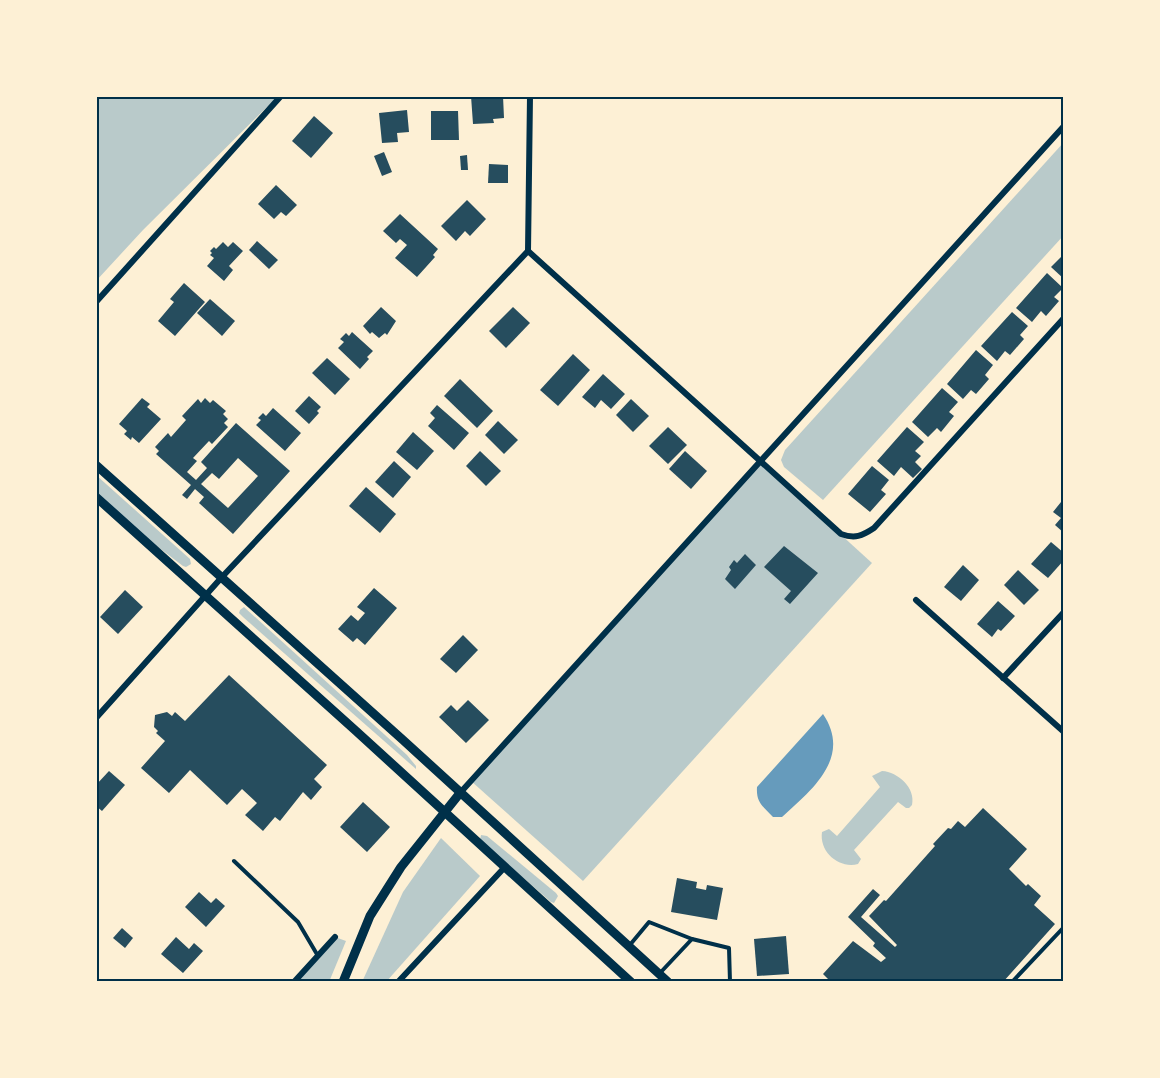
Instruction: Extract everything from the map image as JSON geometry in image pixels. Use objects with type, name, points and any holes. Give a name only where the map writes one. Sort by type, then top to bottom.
[{"type":"street","points":[[96,302],[281,96]]},
{"type":"street","points":[[96,718],[222,577],[528,251],[530,96]]},
{"type":"street","points":[[343,982],[370,916],[401,867],[460,793],[1064,126]]},
{"type":"street","points":[[528,251],[841,534],[852,538],[864,535],[874,528],[1064,318]]},
{"type":"street","points":[[96,465],[668,982]]},
{"type":"street","points":[[96,497],[631,982]]},
{"type":"street","points":[[916,600],[1064,732]]},
{"type":"street","points":[[1004,678],[1064,612]]},
{"type":"street","points":[[398,982],[504,868]]},
{"type":"street","points":[[294,982],[335,937]]},
{"type":"lane","points":[[234,861],[298,922],[318,956]]},
{"type":"lane","points":[[629,946],[649,922],[692,939],[729,948],[730,982]]},
{"type":"lane","points":[[1012,982],[1064,927]]},
{"type":"lane","points":[[659,974],[692,939]]},
{"type":"shaded area","points":[[96,96],[278,96],[143,230],[96,281]]},
{"type":"shaded area","points":[[1064,142],[1064,235],[823,500],[784,467],[781,460],[785,450]]},
{"type":"shaded area","points":[[761,462],[872,563],[583,881],[471,781]]},
{"type":"shaded area","points":[[96,475],[190,559],[191,564],[183,566],[141,534],[96,494]]},
{"type":"shaded area","points":[[244,607],[407,755],[416,769],[243,617],[239,613]]},
{"type":"shaded area","points":[[882,771],[894,774],[904,782],[911,793],[912,805],[906,808],[898,802],[854,850],[861,859],[858,864],[844,864],[837,861],[827,852],[822,832],[829,829],[837,836],[880,787],[872,776]]},
{"type":"shaded area","points":[[481,835],[487,836],[556,893],[558,896],[554,903],[480,840]]},
{"type":"shaded area","points":[[441,838],[480,876],[386,982],[362,982],[403,892]]},
{"type":"shaded area","points":[[335,937],[346,941],[329,982],[296,982]]},
{"type":"water","points":[[823,714],[831,730],[833,744],[831,758],[825,771],[806,795],[782,817],[773,817],[759,801],[757,787]]},
{"type":"building","points":[[471,96],[503,96],[504,118],[493,119],[494,123],[473,124]]},
{"type":"building","points":[[407,110],[409,132],[397,133],[398,142],[382,143],[379,113]]},
{"type":"building","points":[[431,111],[458,111],[459,140],[431,140]]},
{"type":"building","points":[[314,116],[333,133],[311,158],[292,141]]},
{"type":"building","points":[[384,152],[392,172],[382,176],[374,156]]},
{"type":"building","points":[[467,155],[468,170],[461,170],[460,156]]},
{"type":"building","points":[[489,164],[508,165],[508,183],[488,183]]},
{"type":"building","points":[[276,185],[297,205],[286,216],[281,212],[274,219],[258,204]]},
{"type":"building","points":[[467,200],[486,219],[470,236],[465,231],[456,241],[441,226]]},
{"type":"building","points":[[400,214],[438,249],[433,255],[435,257],[417,277],[395,258],[407,245],[400,239],[396,243],[383,231]]},
{"type":"building","points":[[257,241],[278,260],[269,269],[249,250]]},
{"type":"building","points":[[223,242],[228,247],[233,242],[243,251],[229,266],[233,270],[224,281],[207,266],[214,258],[210,255],[212,253],[210,251]]},
{"type":"building","points":[[1064,254],[1064,279],[1051,267]]},
{"type":"building","points":[[1047,273],[1063,288],[1054,297],[1059,301],[1046,316],[1041,311],[1032,322],[1016,308]]},
{"type":"building","points":[[184,283],[205,302],[175,336],[158,321],[174,302],[170,299]]},
{"type":"building","points":[[210,299],[235,321],[222,336],[197,313]]},
{"type":"building","points":[[381,307],[396,321],[387,335],[385,333],[379,338],[372,332],[370,334],[363,326]]},
{"type":"building","points":[[513,307],[530,323],[506,348],[489,331]]},
{"type":"building","points":[[1012,312],[1028,326],[1020,335],[1024,339],[1010,355],[1005,351],[997,361],[981,346]]},
{"type":"building","points":[[352,332],[373,351],[360,369],[338,348],[344,342],[340,339],[346,333],[349,336]]},
{"type":"building","points":[[976,350],[993,365],[985,375],[989,379],[976,394],[971,390],[963,399],[947,384]]},
{"type":"building","points":[[573,354],[590,370],[558,406],[540,390]]},
{"type":"building","points":[[327,358],[350,379],[335,395],[312,373]]},
{"type":"building","points":[[603,374],[625,394],[611,409],[601,400],[595,408],[582,397]]},
{"type":"building","points":[[460,379],[493,411],[477,428],[444,396]]},
{"type":"building","points":[[942,388],[958,402],[949,412],[954,416],[941,432],[937,428],[928,437],[912,422]]},
{"type":"building","points":[[309,396],[321,407],[317,411],[319,413],[309,424],[295,411]]},
{"type":"building","points":[[142,398],[150,404],[147,407],[161,419],[139,443],[124,434],[127,431],[119,424]]},
{"type":"building","points":[[205,398],[210,403],[213,400],[226,411],[223,414],[228,419],[224,423],[228,427],[212,444],[209,441],[193,458],[197,461],[187,472],[196,480],[207,468],[201,462],[236,423],[290,471],[233,534],[199,503],[204,497],[195,489],[187,499],[182,495],[191,485],[156,454],[159,451],[155,447],[168,433],[171,437],[186,420],[182,416],[198,399],[201,403]],"holes":[[[238,458],[258,476],[228,508],[201,484],[212,473],[219,479]]]},
{"type":"building","points":[[631,399],[649,416],[633,432],[616,415]]},
{"type":"building","points":[[437,405],[469,433],[454,450],[428,426],[435,418],[430,413]]},
{"type":"building","points":[[273,408],[301,433],[285,451],[256,425],[263,413],[266,416]]},
{"type":"building","points":[[498,421],[518,440],[504,454],[485,435]]},
{"type":"building","points":[[668,427],[687,445],[668,464],[649,446]]},
{"type":"building","points":[[907,427],[924,442],[915,451],[921,456],[915,462],[922,469],[913,478],[901,467],[894,476],[877,461]]},
{"type":"building","points":[[413,432],[434,451],[417,470],[396,452]]},
{"type":"building","points":[[480,451],[501,471],[486,486],[466,466]]},
{"type":"building","points":[[685,451],[707,471],[691,489],[669,469]]},
{"type":"building","points":[[394,461],[411,477],[393,498],[375,482]]},
{"type":"building","points":[[872,466],[889,480],[881,490],[886,494],[870,512],[848,494]]},
{"type":"building","points":[[366,487],[396,514],[380,533],[349,506]]},
{"type":"building","points":[[1061,502],[1064,505],[1064,533],[1055,525],[1061,518],[1053,512]]},
{"type":"building","points":[[1051,542],[1064,553],[1064,560],[1048,578],[1031,564]]},
{"type":"building","points":[[784,546],[818,573],[790,604],[784,599],[791,591],[764,567]]},
{"type":"building","points":[[745,554],[756,565],[735,589],[725,579],[734,560],[737,563]]},
{"type":"building","points":[[963,565],[979,580],[961,601],[944,587]]},
{"type":"building","points":[[1018,570],[1039,590],[1024,605],[1004,585]]},
{"type":"building","points":[[374,588],[397,608],[365,645],[357,638],[353,642],[338,629],[351,615],[358,621],[365,613],[357,607]]},
{"type":"building","points":[[125,590],[143,607],[118,634],[100,617]]},
{"type":"building","points":[[998,601],[1015,616],[1001,631],[998,629],[992,637],[977,624]]},
{"type":"building","points":[[463,635],[478,650],[456,673],[440,659]]},
{"type":"building","points":[[229,675],[327,765],[314,779],[322,787],[311,800],[303,792],[280,821],[275,817],[263,831],[245,815],[257,803],[242,789],[227,805],[190,770],[169,793],[141,768],[165,741],[156,733],[158,731],[154,727],[155,715],[167,712],[172,716],[175,712],[185,721]]},
{"type":"building","points":[[468,700],[489,720],[466,743],[439,717],[451,705],[457,711]]},
{"type":"building","points":[[109,771],[125,785],[102,811],[96,806],[96,785]]},
{"type":"building","points":[[363,802],[390,827],[367,852],[340,827]]},
{"type":"building","points":[[983,808],[1027,849],[1009,869],[1026,886],[1028,884],[1041,896],[1034,905],[1055,924],[1003,982],[831,982],[823,974],[853,941],[881,962],[886,958],[873,946],[875,943],[848,917],[873,889],[880,895],[861,917],[895,947],[897,945],[869,916],[884,900],[886,901],[948,828],[951,829],[958,821],[965,827]]},
{"type":"building","points":[[677,878],[697,882],[696,888],[706,890],[707,885],[723,888],[717,920],[671,912]]},
{"type":"building","points":[[199,892],[211,903],[216,898],[225,906],[206,927],[185,907]]},
{"type":"building","points":[[122,928],[133,938],[125,948],[113,938]]},
{"type":"building","points":[[786,936],[789,974],[757,976],[754,939]]},
{"type":"building","points":[[176,937],[189,949],[194,943],[203,951],[183,973],[161,954]]}]
